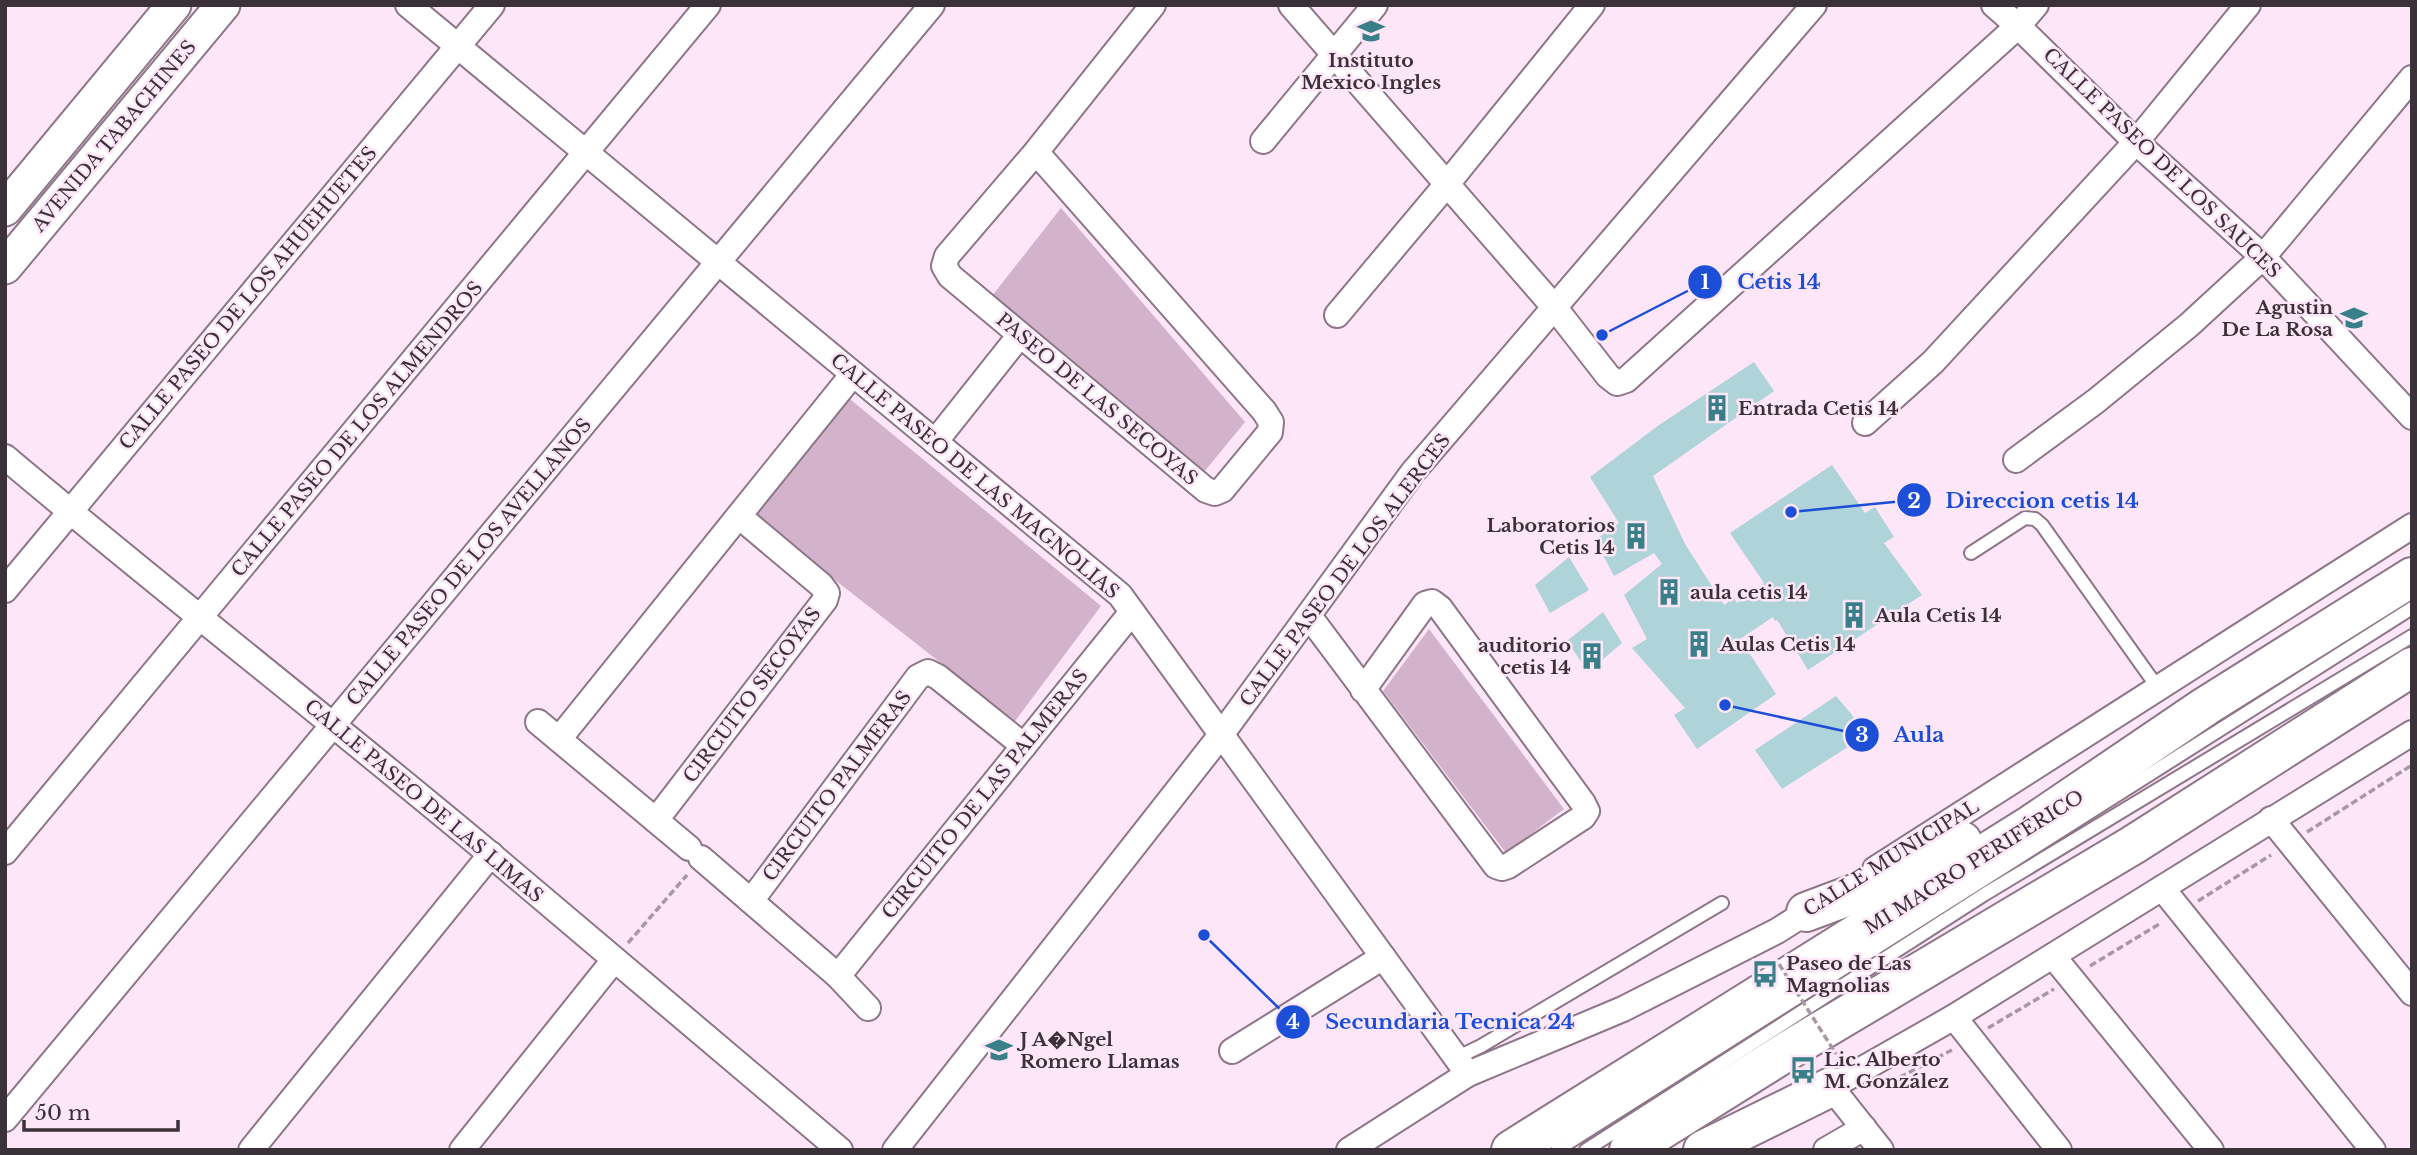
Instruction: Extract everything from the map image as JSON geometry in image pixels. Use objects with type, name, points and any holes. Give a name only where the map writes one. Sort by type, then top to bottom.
[{"type":"highway","points":[[1806,912],[1898,875],[2106,766],[2412,578]]},
{"type":"highway","points":[[1629,1150],[1797,1045],[2133,845],[2412,667]]},
{"type":"highway","points":[[1511,1150],[2032,824],[2206,706]]},
{"type":"highway","points":[[1703,1150],[1833,1071]]},
{"type":"street","name":"AVENIDA TABACHINES","points":[[5,209],[174,5]]},
{"type":"street","name":"AVENIDA TABACHINES","points":[[5,267],[223,5]]},
{"type":"street","name":"CALLE PASEO DE LAS MAGNOLIAS","points":[[408,5],[1120,595],[1462,1066]]},
{"type":"street","name":"CALLE PASEO DE LOS AHUEHUETES","points":[[5,590],[492,5]]},
{"type":"street","name":"CALLE PASEO DE LOS ALMENDROS","points":[[5,852],[708,5]]},
{"type":"street","name":"CALLE PASEO DE LOS AVELLANOS","points":[[5,1119],[932,5]]},
{"type":"street","name":"PASEO DE LAS SECOYAS","points":[[1036,152],[1271,422],[1270,432],[1222,490],[1215,493],[1206,491],[950,276],[944,266],[947,256],[1036,152],[1153,5]]},
{"type":"street","points":[[1291,5],[1555,308],[1608,376],[1617,383],[1626,380],[2018,26],[2035,5]]},
{"type":"street","points":[[1263,141],[1375,5]]},
{"type":"street","points":[[1337,314],[1592,5]]},
{"type":"street","name":"CALLE PASEO DE LOS ALERCES","points":[[895,1150],[1221,735],[1413,472],[1814,5]]},
{"type":"street","name":"CALLE PASEO DE LOS SAUCES","points":[[1994,5],[2136,142],[2263,257],[2412,418]]},
{"type":"street","points":[[1865,423],[1933,362],[2136,142],[2248,5]]},
{"type":"street","points":[[2016,460],[2117,384],[2189,325],[2263,257],[2412,78]]},
{"type":"street","points":[[935,442],[1020,335]]},
{"type":"street","points":[[559,739],[853,374]]},
{"type":"street","name":"CALLE PASEO DE LAS LIMAS","points":[[5,457],[199,619],[491,855],[840,1150]]},
{"type":"street","name":"CIRCUITO SECOYAS","points":[[656,820],[825,600],[827,593],[740,517]]},
{"type":"street","name":"CALLE MUNICIPAL","points":[[1349,1150],[1462,1066],[1623,1009],[1777,931],[2412,527]]},
{"type":"street","points":[[1309,616],[1363,690],[1496,866],[1508,866],[1584,817],[1587,811],[1583,803],[1448,619],[1432,602],[1425,604],[1363,690]]},
{"type":"street","name":"CIRCUITO DE LAS PALMERAS","points":[[838,976],[1132,612]]},
{"type":"street","name":"CIRCUITO PALMERAS","points":[[751,901],[918,677],[928,672],[937,677],[1024,746]]},
{"type":"street","points":[[538,722],[838,976],[868,1008]]},
{"type":"street","points":[[1881,1150],[1864,1128],[1833,1071],[1954,1017],[2412,733]]},
{"type":"street","points":[[2271,819],[2412,993]]},
{"type":"street","points":[[251,1150],[491,855]]},
{"type":"street","points":[[2162,887],[2373,1150]]},
{"type":"street","points":[[2053,956],[2211,1150]]},
{"type":"street","points":[[1231,1051],[1383,957]]},
{"type":"street","points":[[462,1150],[614,960]]},
{"type":"street","points":[[1954,1017],[2059,1150]]},
{"type":"street","points":[[1826,1150],[1864,1128]]},
{"type":"lane","points":[[1971,553],[2025,518],[2035,519],[2042,525],[2158,688]]},
{"type":"lane","name":"MI MACRO PERIFÉRICO","points":[[1557,1150],[2412,608]]},
{"type":"lane","name":"MI MACRO PERIFÉRICO","points":[[1586,1150],[1985,894],[2412,636]]},
{"type":"lane","points":[[1462,1066],[1481,1046],[1722,903]]},
{"type":"path","points":[[614,960],[695,853]]},
{"type":"path","points":[[1779,964],[1833,1071]]},
{"type":"shaded area","points":[[1061,208],[1245,422],[1204,472],[992,296]]},
{"type":"shaded area","points":[[845,395],[1101,606],[1015,721],[751,514]]},
{"type":"shaded area","points":[[1429,629],[1564,809],[1506,853],[1383,691]]},
{"type":"building","points":[[1754,362],[1774,391],[1653,476],[1685,544],[1724,605],[1734,598],[1737,603],[1764,583],[1730,533],[1832,465],[1865,513],[1875,507],[1894,537],[1884,543],[1922,595],[1808,670],[1773,617],[1740,639],[1776,694],[1697,749],[1674,715],[1685,708],[1632,648],[1647,639],[1624,595],[1662,564],[1654,553],[1614,576],[1595,540],[1619,523],[1590,477],[1659,425]]},
{"type":"building","points":[[1569,557],[1589,590],[1550,613],[1535,585]]},
{"type":"building","name":"auditorio cetis 14","points":[[1603,612],[1622,643],[1588,672],[1567,641]]},
{"type":"building","points":[[1836,696],[1868,734],[1782,789],[1755,750]]},
{"type":"place","name":"Instituto Mexico Ingles","points":[[1371,31]]},
{"type":"place","name":"Agustin De La Rosa","points":[[2354,318]]},
{"type":"place","name":"Cetis 14","points":[[1602,335]]},
{"type":"place","name":"Entrada Cetis 14","points":[[1717,408]]},
{"type":"place","name":"Direccion cetis 14","points":[[1791,512]]},
{"type":"place","name":"Laboratorios Cetis 14","points":[[1636,536]]},
{"type":"place","name":"aula cetis 14","points":[[1669,592]]},
{"type":"place","name":"Aula Cetis 14","points":[[1854,615]]},
{"type":"place","name":"Aulas Cetis 14","points":[[1699,644]]},
{"type":"place","name":"auditorio cetis 14","points":[[1592,656]]},
{"type":"place","name":"Aula","points":[[1725,705]]},
{"type":"place","name":"Secundaria Tecnica 24","points":[[1204,935]]},
{"type":"place","name":"Paseo de Las Magnolias","points":[[1765,974]]},
{"type":"place","name":"J A�Ngel Romero Llamas","points":[[999,1050]]},
{"type":"place","name":"Lic. Alberto M. González","points":[[1803,1070]]}]
